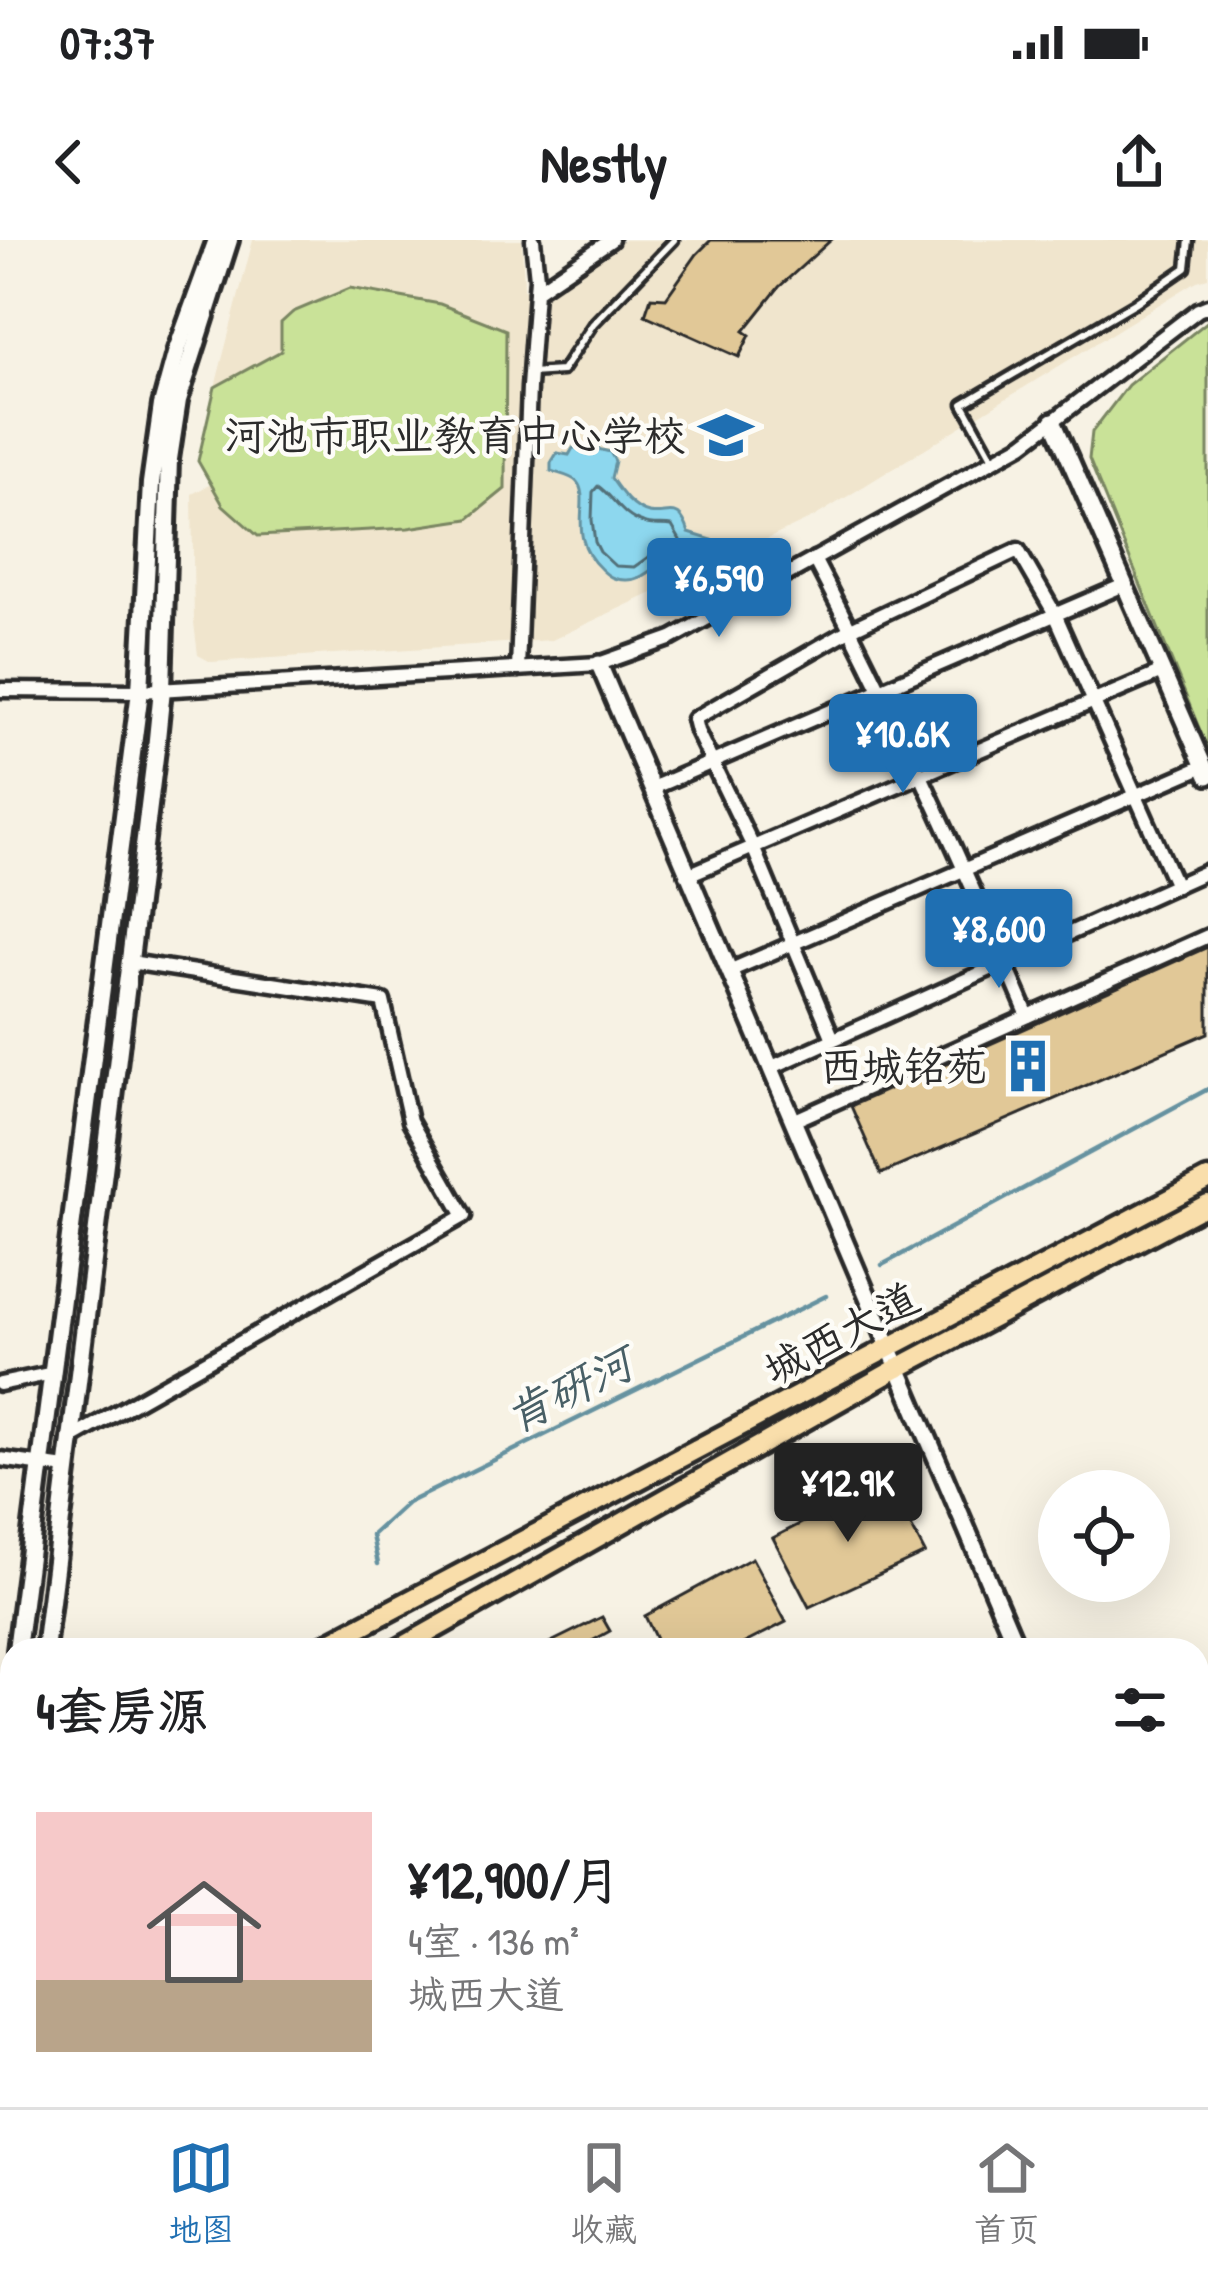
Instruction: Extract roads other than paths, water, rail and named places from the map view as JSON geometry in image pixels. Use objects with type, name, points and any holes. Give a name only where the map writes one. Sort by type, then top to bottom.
[{"type":"main road","points":[[19,1638],[140,691],[151,483],[162,405],[217,240]]},
{"type":"main road","points":[[46,1638],[162,689],[169,459],[178,400],[229,240]]},
{"type":"main road","name":"城西大道","points":[[339,1638],[1208,1179]]},
{"type":"main road","name":"城西大道","points":[[418,1638],[896,1369],[1208,1204]]},
{"type":"street","points":[[518,669],[536,291],[533,240]]},
{"type":"street","points":[[536,291],[611,240]]},
{"type":"street","points":[[0,690],[140,691],[599,664],[672,638],[1023,444],[1208,306]]},
{"type":"street","points":[[729,971],[1135,796],[1206,771],[1053,421]]},
{"type":"street","points":[[833,1040],[694,719],[851,629],[1018,550],[1055,614],[1176,886]]},
{"type":"street","points":[[814,560],[966,869],[1028,1016]]},
{"type":"street","points":[[652,788],[1124,585]]},
{"type":"street","points":[[599,664],[1013,1638]]},
{"type":"street","points":[[688,874],[1162,672]]},
{"type":"street","points":[[770,1068],[1208,871]]},
{"type":"street","points":[[793,1121],[1208,936]]},
{"type":"street","points":[[70,1439],[464,1216],[410,1121],[383,1000],[130,962]]},
{"type":"street","points":[[0,1384],[53,1373]]},
{"type":"street","points":[[0,1459],[66,1468]]},
{"type":"lane","points":[[530,373],[562,370],[593,324],[674,240]]},
{"type":"lane","points":[[994,460],[963,404],[1186,268],[1190,240]]},
{"type":"water","points":[[573,448],[610,452],[615,461],[611,478],[632,504],[649,513],[677,514],[689,533],[712,540],[707,551],[662,563],[633,579],[618,579],[604,571],[584,544],[577,482],[551,471],[557,453],[569,455]]},
{"type":"waterway","name":"肯研河","points":[[882,1265],[1208,1089]]},
{"type":"waterway","name":"肯研河","points":[[378,1564],[372,1535],[407,1503],[826,1296]]},
{"type":"place","name":"河池市职业教育中心学校","points":[[726,435]]},
{"type":"place","name":"西城铭苑","points":[[1028,1066]]}]
